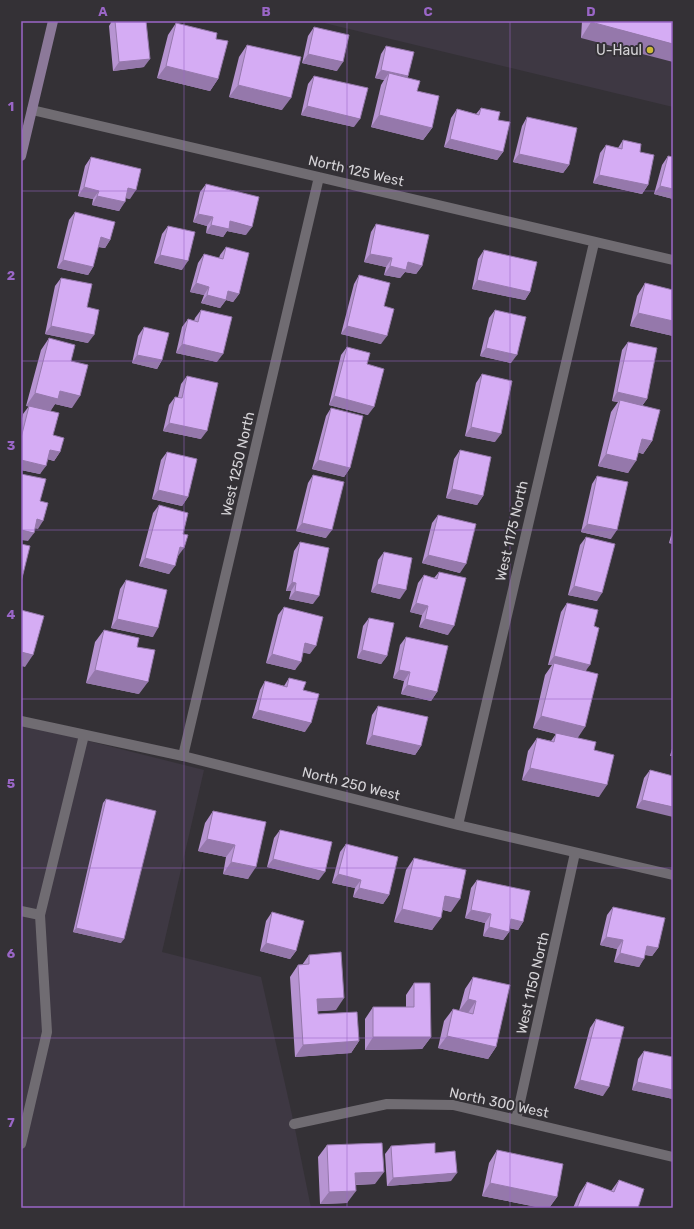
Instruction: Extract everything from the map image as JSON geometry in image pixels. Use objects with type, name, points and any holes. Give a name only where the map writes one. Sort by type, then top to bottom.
[{"type":"street","points":[[21,156],[52,21]]},
{"type":"street","name":"North 125 West","points":[[32,110],[594,243],[673,260]]},
{"type":"street","name":"West 1250 North","points":[[183,756],[319,177]]},
{"type":"street","name":"West 1175 North","points":[[458,825],[594,243]]},
{"type":"street","name":"North 250 West","points":[[21,720],[183,756],[458,825],[673,875]]},
{"type":"street","points":[[21,1144],[47,1032],[40,915],[84,735]]},
{"type":"street","name":"West 1150 North","points":[[516,1120],[575,853]]},
{"type":"street","points":[[21,911],[40,915]]},
{"type":"street","name":"North 300 West","points":[[294,1124],[387,1104],[453,1105],[673,1157]]},
{"type":"shaded area","points":[[316,21],[673,21],[673,107]]},
{"type":"shaded area","points":[[21,724],[204,770],[162,952],[261,977],[311,1208],[21,1208]]},
{"type":"building","points":[[115,21],[146,21],[150,59],[119,62]]},
{"type":"building","points":[[673,21],[673,44],[591,22]]},
{"type":"building","points":[[176,23],[217,33],[216,39],[228,41],[218,79],[166,66]]},
{"type":"building","points":[[314,27],[349,35],[343,62],[308,54]]},
{"type":"building","points":[[247,45],[301,57],[291,98],[238,85]]},
{"type":"building","points":[[386,46],[414,52],[408,76],[381,70]]},
{"type":"building","points":[[389,73],[420,81],[417,91],[439,96],[432,128],[379,115]]},
{"type":"building","points":[[314,76],[368,88],[360,119],[307,106]]},
{"type":"building","points":[[481,108],[500,112],[498,120],[510,122],[503,152],[450,139],[457,109],[479,115]]},
{"type":"building","points":[[527,117],[577,128],[569,165],[519,154]]},
{"type":"building","points":[[623,140],[641,144],[640,152],[654,155],[648,185],[599,175],[606,145],[622,149]]},
{"type":"building","points":[[668,156],[673,157],[673,189],[660,186]]},
{"type":"building","points":[[91,157],[141,169],[136,190],[128,188],[125,202],[97,196],[99,191],[84,187]]},
{"type":"building","points":[[206,184],[259,197],[252,227],[230,221],[229,229],[211,225],[213,217],[198,214]]},
{"type":"building","points":[[75,212],[115,222],[110,240],[101,237],[93,267],[63,260]]},
{"type":"building","points":[[376,224],[429,235],[422,266],[408,262],[406,270],[390,266],[392,258],[370,254]]},
{"type":"building","points":[[168,226],[195,232],[188,261],[160,255]]},
{"type":"building","points":[[226,247],[249,253],[239,294],[228,291],[226,300],[207,295],[209,287],[196,283],[204,254],[223,259]]},
{"type":"building","points":[[484,250],[537,262],[530,292],[477,280]]},
{"type":"building","points":[[359,275],[390,283],[384,306],[394,309],[387,336],[347,326]]},
{"type":"building","points":[[61,278],[92,284],[87,307],[99,310],[94,335],[51,326]]},
{"type":"building","points":[[645,283],[673,290],[673,321],[638,313]]},
{"type":"building","points":[[201,310],[232,317],[223,354],[182,344],[188,319],[198,322]]},
{"type":"building","points":[[495,310],[526,317],[517,355],[486,348]]},
{"type":"building","points":[[144,327],[169,333],[162,360],[137,355]]},
{"type":"building","points":[[49,338],[75,345],[71,361],[88,365],[80,396],[60,391],[58,399],[35,393]]},
{"type":"building","points":[[628,342],[657,348],[647,399],[617,392]]},
{"type":"building","points":[[347,347],[370,353],[367,364],[384,369],[374,407],[334,396]]},
{"type":"building","points":[[482,374],[512,381],[501,434],[471,427]]},
{"type":"building","points":[[187,376],[218,383],[207,431],[169,423],[175,397],[182,398]]},
{"type":"building","points":[[620,400],[660,410],[652,441],[642,439],[636,461],[606,454]]},
{"type":"building","points":[[29,406],[59,413],[53,435],[64,438],[60,452],[50,450],[46,466],[21,460],[21,438]]},
{"type":"building","points":[[331,408],[363,416],[350,468],[318,460]]},
{"type":"building","points":[[460,450],[491,457],[483,496],[452,489]]},
{"type":"building","points":[[167,452],[197,459],[188,497],[158,490]]},
{"type":"building","points":[[21,474],[46,479],[40,501],[48,503],[43,521],[37,519],[34,533],[21,530]]},
{"type":"building","points":[[313,475],[344,482],[332,530],[302,523]]},
{"type":"building","points":[[597,476],[628,482],[617,530],[587,524]]},
{"type":"building","points":[[159,505],[188,513],[183,534],[188,535],[184,548],[180,547],[175,566],[145,558]]},
{"type":"building","points":[[438,515],[476,524],[466,564],[428,555]]},
{"type":"building","points":[[586,537],[615,544],[602,593],[574,586]]},
{"type":"building","points":[[300,542],[329,548],[319,596],[295,591],[296,583],[292,582]]},
{"type":"building","points":[[21,544],[30,546],[21,582]]},
{"type":"building","points":[[384,552],[412,558],[406,590],[377,584]]},
{"type":"building","points":[[439,572],[466,578],[454,626],[425,619],[428,606],[416,603],[424,575],[437,579]]},
{"type":"building","points":[[126,580],[167,590],[158,628],[117,619]]},
{"type":"building","points":[[567,603],[598,610],[594,626],[599,628],[590,665],[554,656]]},
{"type":"building","points":[[284,607],[323,617],[316,646],[305,643],[301,662],[272,654]]},
{"type":"building","points":[[21,610],[44,616],[33,655],[21,652]]},
{"type":"building","points":[[369,618],[394,623],[387,656],[362,650]]},
{"type":"building","points":[[104,630],[139,638],[137,647],[155,650],[148,682],[95,670]]},
{"type":"building","points":[[406,637],[448,646],[437,692],[407,685],[410,672],[399,670]]},
{"type":"building","points":[[554,663],[598,674],[585,727],[541,716]]},
{"type":"building","points":[[289,678],[306,682],[303,690],[319,694],[311,723],[258,710],[265,681],[287,687]]},
{"type":"building","points":[[378,706],[428,717],[421,746],[372,735]]},
{"type":"building","points":[[556,733],[596,742],[594,750],[614,755],[607,785],[530,768],[537,738],[554,742]]},
{"type":"building","points":[[650,770],[673,776],[673,807],[642,800]]},
{"type":"building","points":[[106,799],[156,811],[124,939],[76,928]]},
{"type":"building","points":[[213,811],[266,822],[256,867],[231,862],[235,845],[207,839]]},
{"type":"building","points":[[280,830],[332,842],[325,872],[273,859]]},
{"type":"building","points":[[346,844],[398,857],[389,895],[359,888],[361,880],[338,874]]},
{"type":"building","points":[[414,858],[466,870],[460,899],[445,896],[441,918],[402,909]]},
{"type":"building","points":[[477,880],[530,891],[523,922],[511,919],[509,932],[489,927],[491,914],[471,910]]},
{"type":"building","points":[[613,907],[665,918],[658,948],[647,946],[644,959],[620,953],[623,940],[606,937]]},
{"type":"building","points":[[272,912],[304,921],[296,951],[266,943]]},
{"type":"building","points":[[341,952],[344,998],[317,999],[318,1014],[357,1012],[359,1041],[303,1045],[298,965],[309,964],[309,955]]},
{"type":"building","points":[[473,977],[510,985],[496,1047],[447,1036],[453,1009],[473,1014],[476,1001],[468,999]]},
{"type":"building","points":[[414,983],[430,983],[431,1037],[373,1037],[373,1007],[414,1007]]},
{"type":"building","points":[[596,1019],[624,1027],[609,1087],[580,1080]]},
{"type":"building","points":[[644,1051],[673,1057],[673,1090],[637,1082]]},
{"type":"building","points":[[382,1143],[384,1172],[355,1173],[356,1191],[329,1192],[327,1145]]},
{"type":"building","points":[[435,1143],[435,1153],[455,1151],[457,1173],[393,1178],[391,1146]]},
{"type":"building","points":[[497,1150],[563,1164],[557,1197],[490,1183]]},
{"type":"building","points":[[619,1180],[644,1189],[638,1208],[577,1208],[587,1182],[614,1192]]},
{"type":"place","name":"U-Haul","points":[[650,50]]}]
